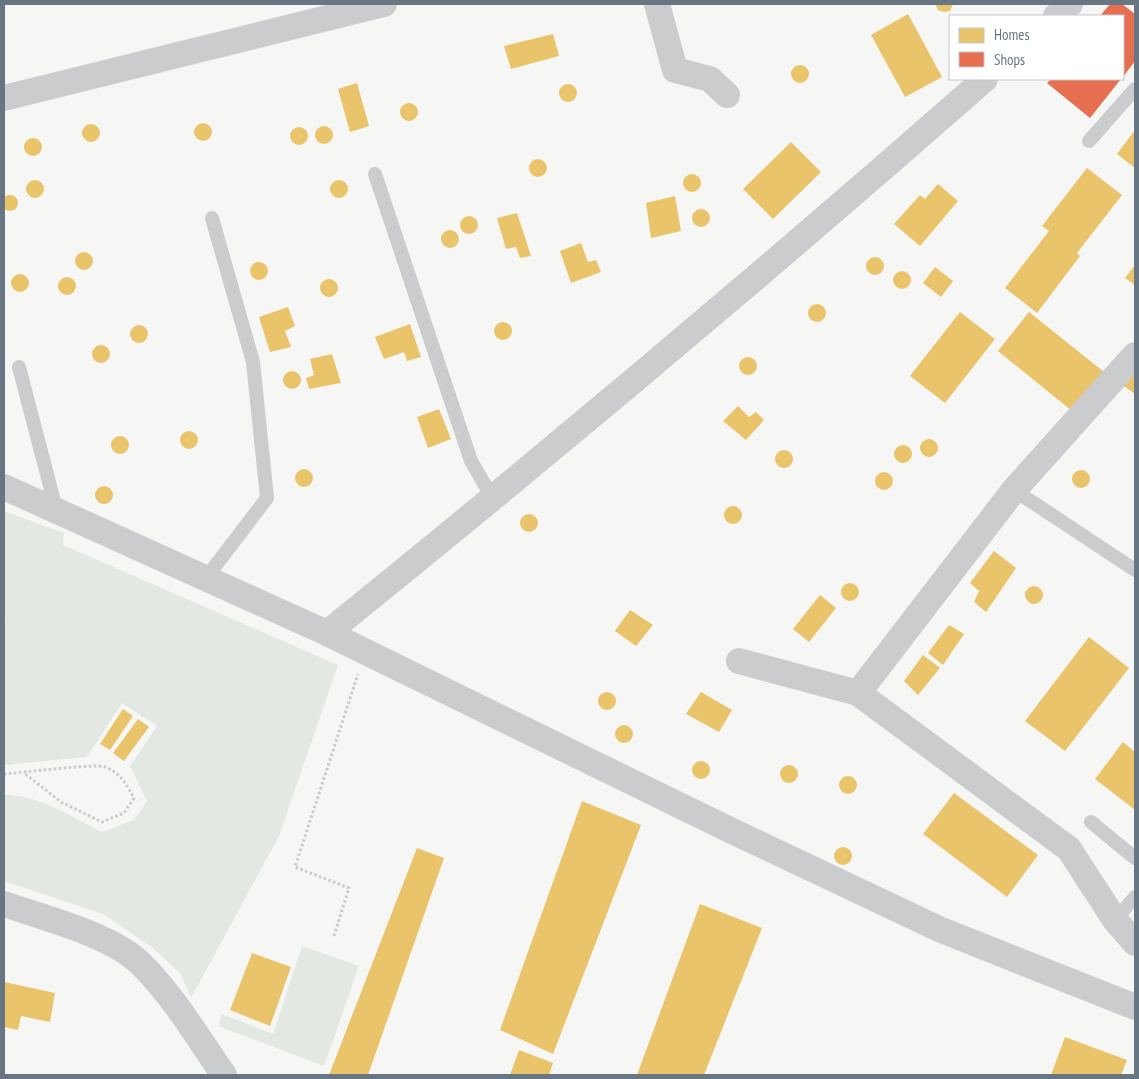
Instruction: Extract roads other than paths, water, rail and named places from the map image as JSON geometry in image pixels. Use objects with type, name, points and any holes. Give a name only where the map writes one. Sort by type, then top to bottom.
[{"type":"street","points":[[4,98],[384,4]]},
{"type":"street","points":[[658,4],[675,70],[710,79],[727,94]]},
{"type":"street","points":[[1057,15],[1070,4]]},
{"type":"street","points":[[327,633],[493,499],[866,183],[984,80]]},
{"type":"street","points":[[858,693],[1014,490],[1135,355]]},
{"type":"street","points":[[4,487],[327,633],[732,831],[939,929],[1135,1007]]},
{"type":"street","points":[[739,661],[858,693],[1069,848],[1115,920],[1135,943]]},
{"type":"street","points":[[4,904],[105,940],[142,964],[177,1008],[224,1075]]},
{"type":"lane","points":[[1089,141],[1135,90]]},
{"type":"lane","points":[[374,174],[471,460],[493,499]]},
{"type":"lane","points":[[206,578],[267,498],[253,362],[212,218]]},
{"type":"lane","points":[[19,367],[56,509]]},
{"type":"lane","points":[[1014,490],[1135,570]]},
{"type":"lane","points":[[1091,822],[1135,858]]},
{"type":"lane","points":[[1115,920],[1135,897]]}]
